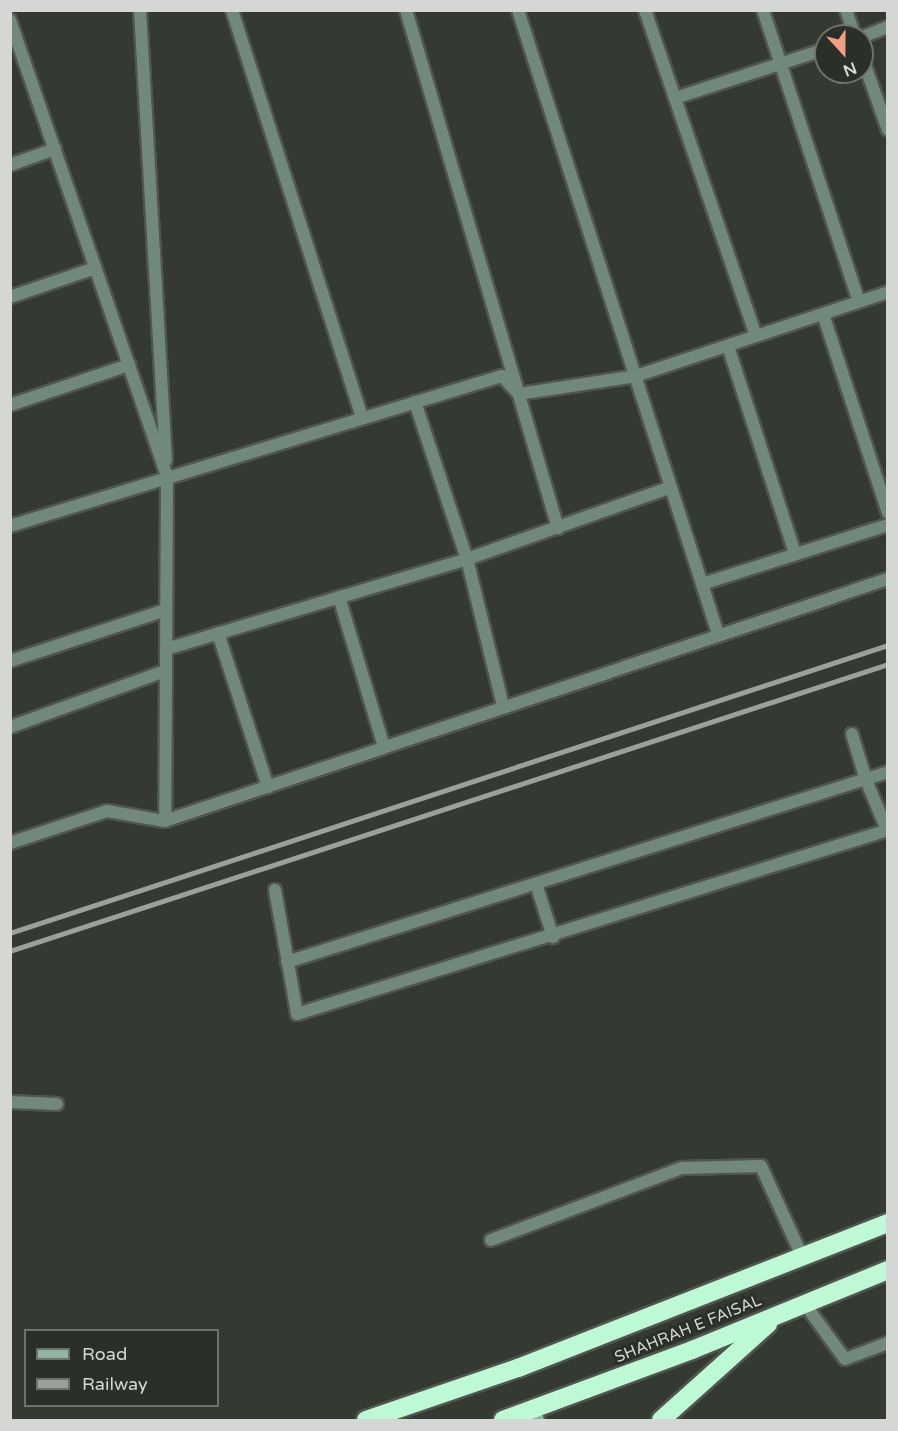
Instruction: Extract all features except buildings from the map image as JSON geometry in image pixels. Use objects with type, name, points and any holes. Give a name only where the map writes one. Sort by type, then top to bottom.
[{"type":"highway","name":"SHAHRAH E FAISAL","points":[[366,1420],[518,1368],[888,1223]]},
{"type":"highway","name":"SHAHRAH E FAISAL","points":[[503,1420],[536,1415],[888,1270]]},
{"type":"highway","points":[[661,1420],[781,1313]]},
{"type":"street","points":[[140,10],[167,476],[165,821]]},
{"type":"street","points":[[232,10],[362,417]]},
{"type":"street","points":[[406,10],[558,528]]},
{"type":"street","points":[[518,10],[718,634]]},
{"type":"street","points":[[645,10],[756,336]]},
{"type":"street","points":[[764,10],[859,302]]},
{"type":"street","points":[[10,20],[167,476]]},
{"type":"street","points":[[675,98],[814,54]]},
{"type":"street","points":[[872,84],[888,130]]},
{"type":"street","points":[[10,165],[55,149]]},
{"type":"street","points":[[10,297],[95,268]]},
{"type":"street","points":[[519,394],[636,376],[888,292]]},
{"type":"street","points":[[824,314],[888,513]]},
{"type":"street","points":[[728,346],[795,554]]},
{"type":"street","points":[[10,405],[129,365]]},
{"type":"street","points":[[10,526],[167,476],[502,376],[519,394]]},
{"type":"street","points":[[415,402],[467,559],[503,706]]},
{"type":"street","points":[[166,649],[467,559],[671,487]]},
{"type":"street","points":[[702,584],[888,525]]},
{"type":"street","points":[[10,843],[107,812],[165,821],[718,634],[888,579]]},
{"type":"street","points":[[339,597],[384,747]]},
{"type":"street","points":[[10,662],[166,610]]},
{"type":"street","points":[[218,633],[268,787]]},
{"type":"street","points":[[10,726],[165,671]]},
{"type":"street","points":[[274,890],[297,1014],[553,937],[887,830],[866,780],[852,734]]},
{"type":"street","points":[[287,962],[888,772]]},
{"type":"street","points":[[536,884],[553,937]]},
{"type":"street","points":[[10,1102],[57,1104]]},
{"type":"street","points":[[491,1240],[682,1168],[761,1166],[803,1258]]},
{"type":"street","points":[[804,1303],[844,1359],[888,1343]]},
{"type":"railway","points":[[10,933],[888,645]]},
{"type":"railway","points":[[10,951],[888,664]]}]
